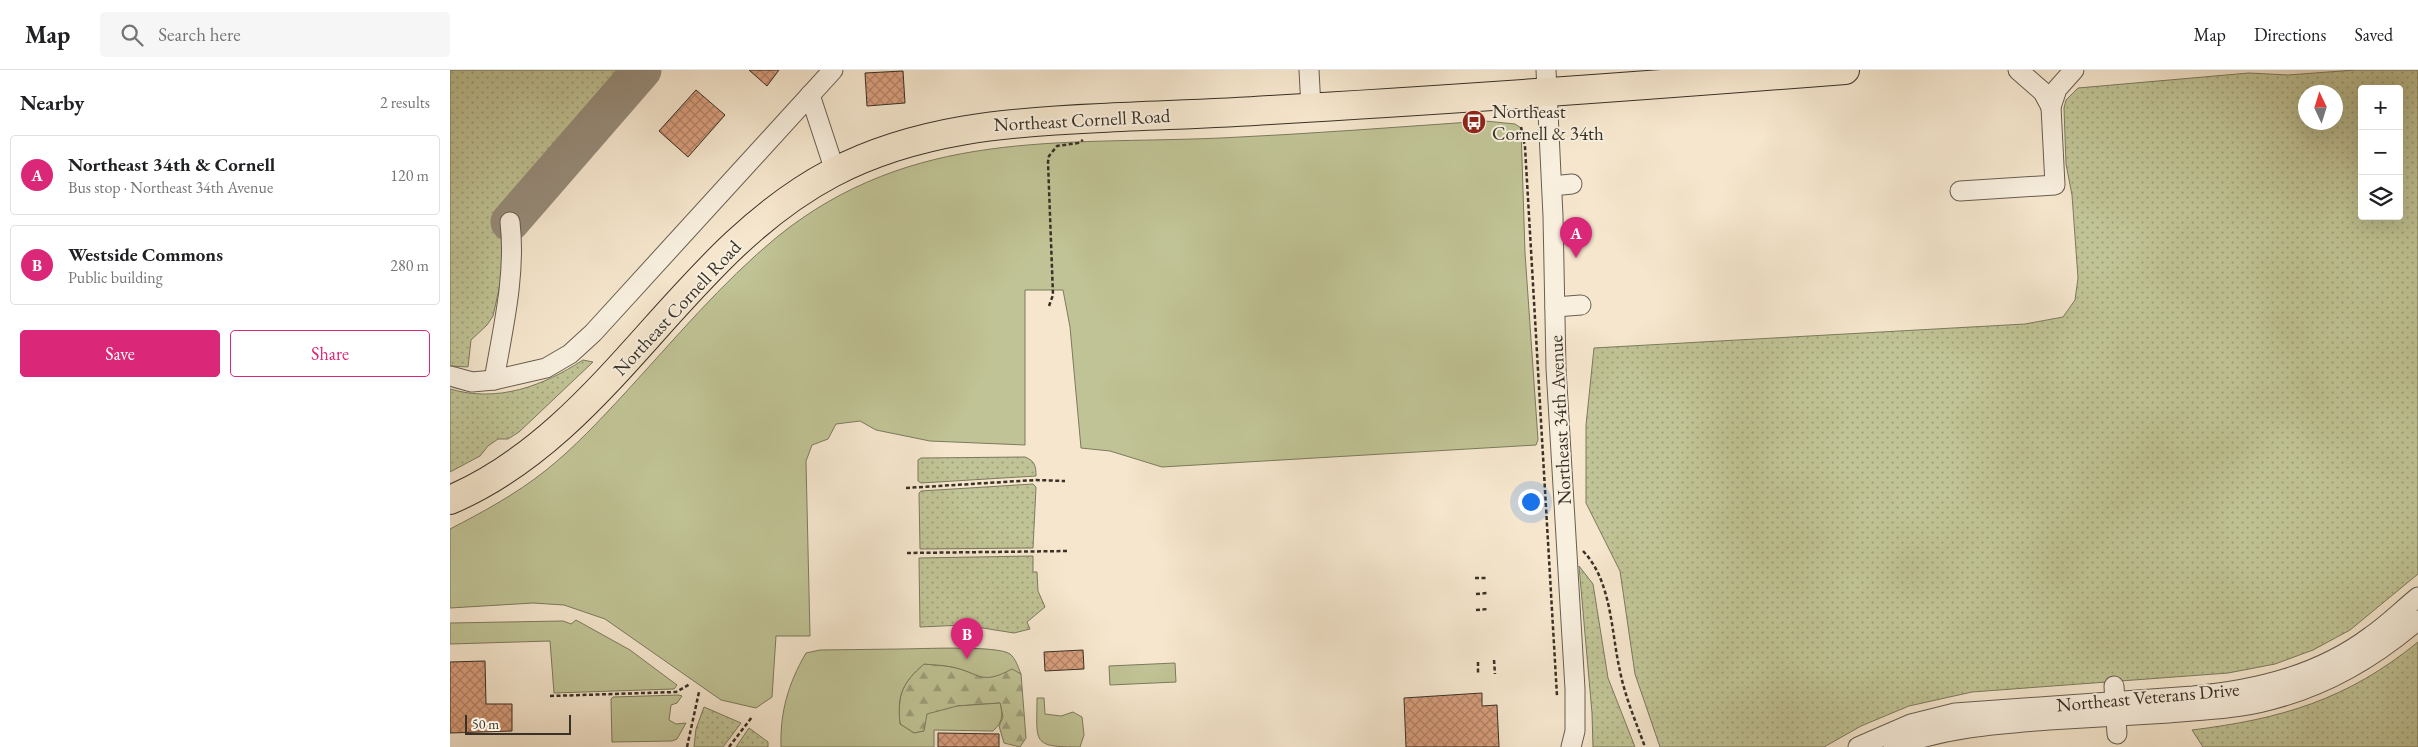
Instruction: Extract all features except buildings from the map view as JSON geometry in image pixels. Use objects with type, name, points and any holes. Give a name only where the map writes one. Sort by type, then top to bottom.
[{"type":"highway","name":"Northeast Cornell Road","points":[[450,500],[488,481],[512,466],[558,431],[614,377],[711,266],[775,210],[835,171],[910,141],[1004,123],[1311,108],[1546,81],[1845,70]]},
{"type":"street","points":[[450,376],[472,382],[494,380],[546,368],[570,354],[593,333],[833,70]]},
{"type":"street","points":[[1309,70],[1311,108]]},
{"type":"street","points":[[2018,70],[2043,92],[2051,107]]},
{"type":"street","points":[[1960,191],[2055,186],[2051,107],[2057,89],[2074,70]]},
{"type":"street","name":"Northeast 34th Avenue","points":[[1546,81],[1575,707],[1575,731],[1571,747]]},
{"type":"street","points":[[810,95],[835,171]]},
{"type":"street","points":[[1552,186],[1572,184]]},
{"type":"street","points":[[494,380],[509,288],[513,250],[510,222]]},
{"type":"street","points":[[1555,307],[1581,306]]},
{"type":"street","name":"Northeast Veterans Drive","points":[[1893,747],[1936,733],[1977,725],[2116,709],[2232,692],[2292,677],[2322,665],[2361,644],[2418,597]]},
{"type":"street","name":"Northeast Veterans Drive","points":[[1858,747],[1911,724],[1955,713],[2230,708],[2287,696],[2321,683],[2356,665],[2387,645],[2418,620]]},
{"type":"path","name":"Northeast 34th Avenue","points":[[1521,127],[1525,147],[1557,697]]},
{"type":"path","points":[[1049,306],[1053,295],[1048,160],[1057,146],[1078,143],[1084,137]]},
{"type":"path","points":[[906,488],[1036,480],[1065,481]]},
{"type":"path","points":[[1566,535],[1588,556],[1598,574],[1606,595],[1624,690],[1645,747]]},
{"type":"path","points":[[907,553],[1069,551]]},
{"type":"path","points":[[1474,578],[1487,578]]},
{"type":"path","points":[[1476,594],[1487,593]]},
{"type":"path","points":[[1476,610],[1488,609]]},
{"type":"path","points":[[1494,660],[1495,674]]},
{"type":"path","points":[[1478,662],[1478,675]]},
{"type":"path","points":[[550,696],[676,692],[690,684]]},
{"type":"path","points":[[687,747],[699,692]]},
{"type":"path","points":[[729,747],[752,717]]},
{"type":"green space","points":[[450,70],[624,70],[540,161],[511,197],[502,216],[505,232],[504,267],[493,316],[487,325],[471,340],[468,367],[450,366]]},
{"type":"green space","points":[[2355,70],[2418,70],[2418,574],[2350,630],[2313,650],[2275,664],[2228,673],[1972,692],[1909,706],[1861,726],[1824,747],[1660,747],[1635,674],[1620,571],[1586,503],[1586,425],[1594,348],[2025,324],[2063,317],[2075,300],[2078,278],[2072,195],[2066,164],[2064,108],[2066,100],[2078,88],[2249,73],[2288,75]]},
{"type":"green space","points":[[1485,121],[1515,124],[1521,128],[1525,253],[1538,440],[1536,445],[1162,467],[1110,451],[1081,448],[1070,327],[1063,290],[1025,290],[1025,445],[930,441],[876,430],[860,421],[836,424],[828,439],[812,445],[806,461],[810,636],[776,636],[772,697],[756,708],[721,700],[605,619],[564,605],[533,603],[450,608],[450,529],[511,495],[545,471],[566,453],[606,413],[717,293],[777,237],[828,202],[881,177],[934,160],[989,149],[1102,141],[1221,138]]},
{"type":"green space","points":[[583,360],[593,362],[519,432],[508,439],[498,439],[488,446],[480,456],[450,472],[450,389],[485,394],[520,390],[552,377]]},
{"type":"green space","points":[[1025,457],[1034,464],[1036,476],[921,483],[918,481],[918,460],[921,458]]},
{"type":"green space","points":[[1033,484],[1036,487],[1033,548],[920,549],[919,493],[921,491]]},
{"type":"green space","points":[[1033,556],[1033,572],[1037,572],[1038,591],[1045,607],[1027,622],[1030,629],[1014,633],[964,625],[920,627],[919,558]]},
{"type":"green space","points":[[1579,566],[1593,584],[1608,678],[1635,747],[1593,747],[1592,713]]},
{"type":"green space","points":[[576,620],[630,650],[677,685],[674,689],[554,693],[550,641],[450,644],[450,623],[563,621],[571,624]]},
{"type":"green space","points":[[2418,642],[2418,747],[2203,747],[2192,730],[2255,720],[2312,704],[2365,679],[2392,662]]},
{"type":"green space","points":[[975,648],[1003,651],[1010,654],[1021,674],[1012,669],[993,677],[981,677],[952,667],[924,664],[911,677],[900,697],[900,724],[914,733],[924,731],[927,714],[957,706],[1000,703],[1001,718],[999,725],[993,731],[934,730],[934,747],[781,747],[782,722],[786,698],[794,676],[806,653],[820,650]]},
{"type":"green space","points":[[1175,663],[1176,682],[1110,685],[1109,666]]},
{"type":"green space","points":[[924,664],[952,667],[987,677],[1012,668],[1021,674],[1026,738],[1020,747],[1004,743],[999,726],[1003,717],[1000,703],[957,706],[924,731],[914,733],[900,724],[900,697],[911,677]]},
{"type":"green space","points":[[682,696],[677,703],[671,705],[669,720],[676,724],[686,723],[677,739],[672,741],[612,742],[611,699],[613,697]]},
{"type":"green space","points":[[1037,698],[1044,698],[1045,714],[1061,716],[1073,712],[1082,717],[1084,735],[1080,747],[1053,746],[1040,739],[1037,725]]},
{"type":"green space","points":[[704,707],[741,723],[723,747],[694,747],[696,729]]},
{"type":"green space","points":[[749,728],[768,742],[768,747],[736,747]]},
{"type":"taxiway","points":[[510,222],[642,70]]},
{"type":"place","name":"Northeast Cornell & 34th","points":[[1474,122]]},
{"type":"place","name":"Northeast 34th & Cornell","points":[[1576,258]]},
{"type":"place","name":"Westside Commons","points":[[967,659]]}]
